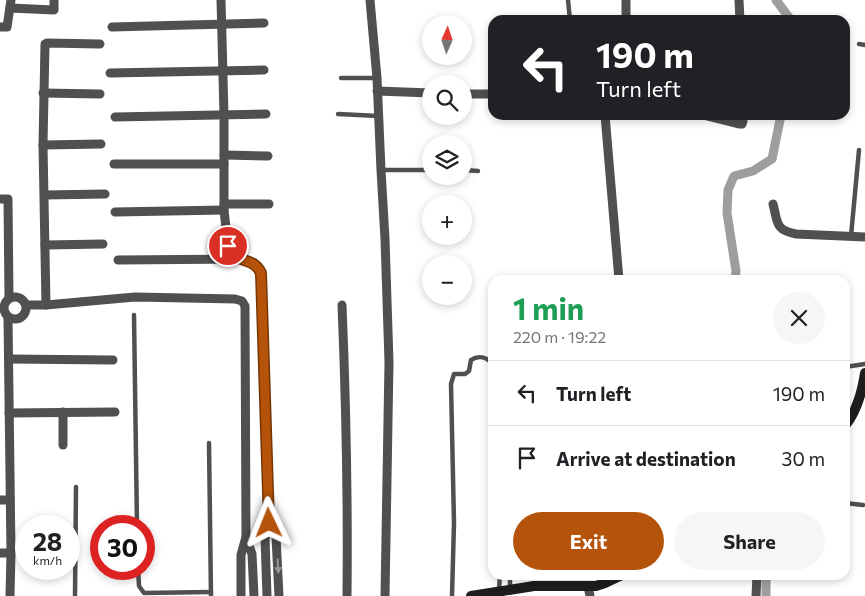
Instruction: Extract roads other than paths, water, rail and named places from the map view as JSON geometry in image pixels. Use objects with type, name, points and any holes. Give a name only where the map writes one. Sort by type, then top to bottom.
[{"type":"street","points":[[0,27],[8,27],[10,4],[54,10],[54,0]]},
{"type":"street","points":[[221,0],[224,207],[228,246],[236,256],[243,260]]},
{"type":"street","points":[[370,0],[377,78],[380,170],[385,239],[388,362],[385,596]]},
{"type":"street","points":[[626,0],[626,15]]},
{"type":"street","points":[[739,0],[740,15]]},
{"type":"street","points":[[112,26],[264,23]]},
{"type":"street","points":[[46,305],[43,145],[44,44],[47,42],[100,44]]},
{"type":"street","points":[[110,73],[264,70]]},
{"type":"street","points":[[377,91],[422,93]]},
{"type":"street","points":[[44,94],[100,94]]},
{"type":"street","points":[[472,94],[488,94]]},
{"type":"street","points":[[115,117],[266,114]]},
{"type":"street","points":[[605,120],[619,275]]},
{"type":"street","points":[[723,120],[739,124],[742,124],[742,120]]},
{"type":"street","points":[[43,145],[101,144]]},
{"type":"street","points":[[224,155],[268,156]]},
{"type":"street","points":[[114,164],[224,164]]},
{"type":"street","points":[[45,195],[104,194]]},
{"type":"street","points":[[0,199],[8,199],[4,248],[4,311],[8,318],[4,402],[9,413],[5,451],[10,500],[10,596]]},
{"type":"street","points":[[115,212],[269,204]]},
{"type":"street","points":[[773,204],[781,230],[796,234],[865,237]]},
{"type":"street","points":[[45,245],[103,244]]},
{"type":"street","points":[[118,260],[243,260],[251,262],[258,267],[261,273],[269,523],[265,538],[267,596]]},
{"type":"street","points":[[5,300],[18,297],[26,305],[25,312],[20,318],[8,318]]},
{"type":"street","points":[[26,305],[135,297],[235,299],[242,301],[245,306],[246,537],[241,555],[241,596]]},
{"type":"street","points":[[342,305],[348,516],[347,596]]},
{"type":"street","points":[[6,353],[113,360]]},
{"type":"street","points":[[850,418],[861,395],[865,373]]},
{"type":"street","points":[[63,412],[63,445]]},
{"type":"street","points":[[9,413],[115,412]]},
{"type":"street","points":[[0,500],[10,500]]},
{"type":"street","points":[[269,523],[276,537],[279,596]]},
{"type":"street","points":[[246,537],[252,554],[254,596]]},
{"type":"street","points":[[0,553],[11,552]]},
{"type":"street","points":[[471,596],[534,586],[589,591],[611,580]]},
{"type":"street","points":[[756,596],[757,580]]},
{"type":"lane","points":[[568,0],[570,15]]},
{"type":"lane","points":[[859,44],[865,45]]},
{"type":"lane","points":[[341,78],[377,78]]},
{"type":"lane","points":[[338,114],[378,116]]},
{"type":"lane","points":[[851,236],[860,150]]},
{"type":"lane","points":[[380,170],[422,170]]},
{"type":"lane","points":[[472,171],[478,171]]},
{"type":"lane","points":[[134,315],[137,515]]},
{"type":"lane","points":[[452,596],[454,523],[450,384],[454,374],[469,372],[471,360],[484,357],[488,360]]},
{"type":"lane","points":[[850,367],[865,364]]},
{"type":"lane","points":[[138,580],[138,586],[144,593],[211,594],[209,443]]},
{"type":"lane","points":[[75,596],[76,487]]},
{"type":"lane","points":[[850,504],[863,505]]},
{"type":"lane","points":[[502,580],[505,591]]},
{"type":"lane","points":[[505,591],[508,580]]},
{"type":"waterway","points":[[776,0],[787,15]]},
{"type":"waterway","points":[[736,275],[727,213],[728,190],[734,176],[753,171],[772,159],[780,120]]},
{"type":"waterway","points":[[766,580],[766,596]]}]
